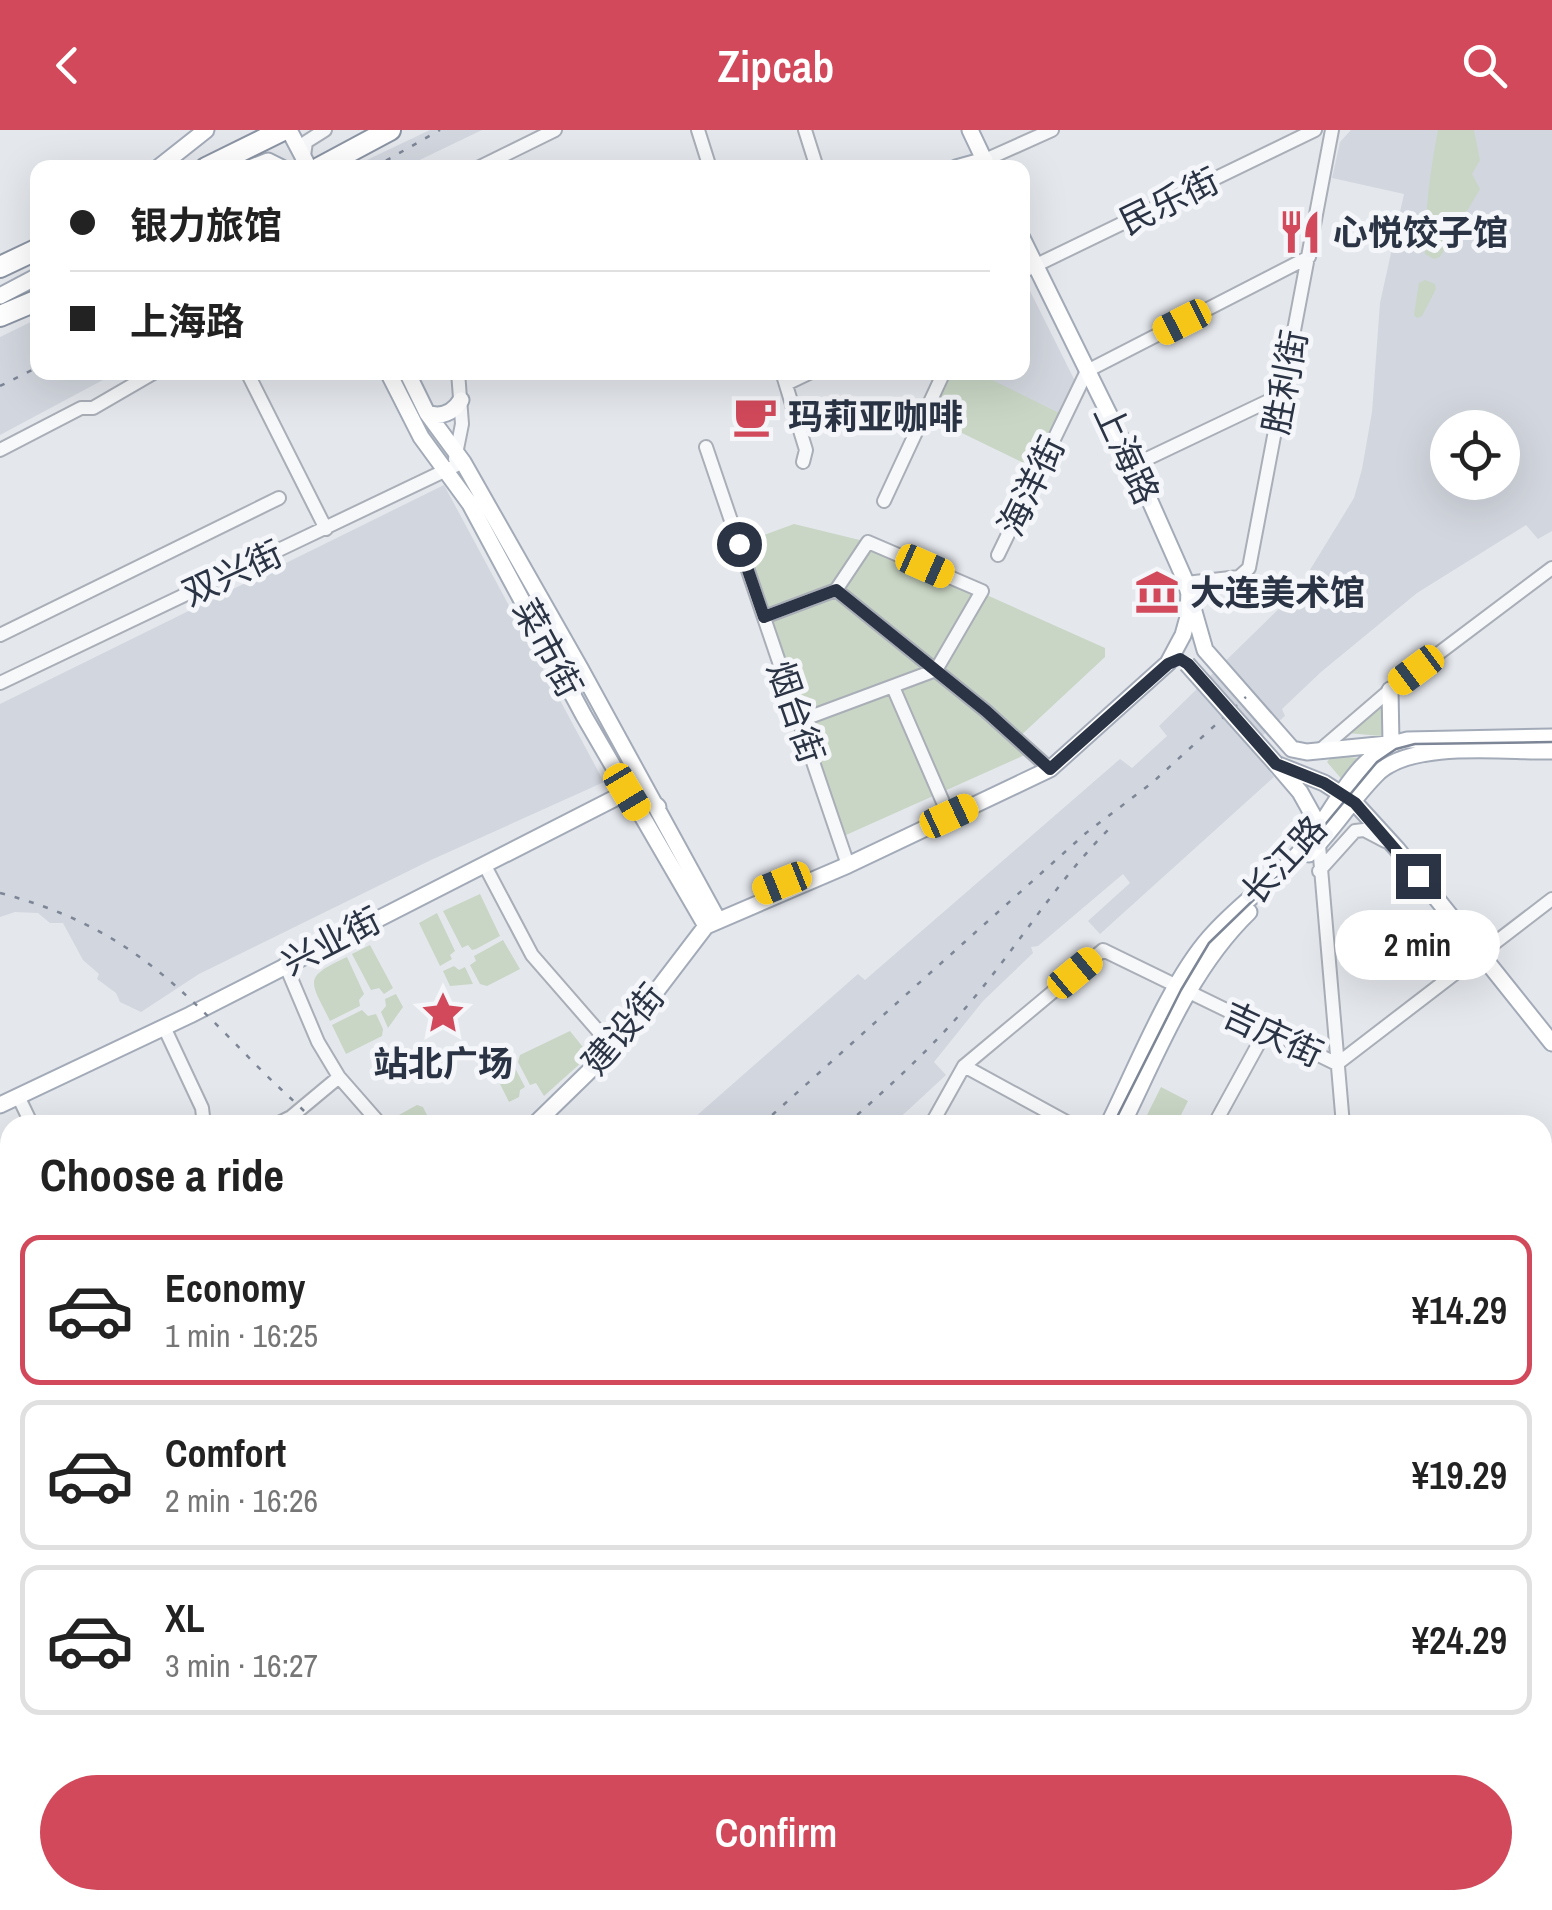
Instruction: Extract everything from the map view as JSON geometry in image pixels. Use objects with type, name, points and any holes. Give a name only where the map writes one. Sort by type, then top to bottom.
[{"type":"highway","points":[[322,160],[390,130]]},
{"type":"highway","points":[[222,160],[278,132]]},
{"type":"highway","points":[[0,267],[30,253]]},
{"type":"highway","points":[[0,316],[30,303]]},
{"type":"main road","points":[[168,160],[206,130]]},
{"type":"main road","points":[[970,130],[984,160]]},
{"type":"main road","points":[[278,132],[315,160]]},
{"type":"main road","name":"上海路","points":[[1030,271],[1087,371],[1134,466],[1188,587],[1205,650]]},
{"type":"main road","points":[[0,296],[30,280]]},
{"type":"main road","name":"菜市街","points":[[392,380],[422,437],[456,462]]},
{"type":"main road","name":"菜市街","points":[[411,380],[456,462],[470,504],[627,792],[713,919]]},
{"type":"main road","points":[[427,413],[435,416],[450,412],[461,400]]},
{"type":"main road","points":[[456,462],[658,807],[713,919],[847,861],[1047,766],[1168,664],[1180,659],[1300,792],[1319,826],[1318,844]]},
{"type":"main road","points":[[1168,664],[1188,617],[1188,587]]},
{"type":"main road","points":[[1047,766],[1178,644],[1205,650],[1292,748],[1319,751],[1416,739],[1552,737]]},
{"type":"main road","points":[[1390,690],[1390,744]]},
{"type":"main road","name":"长江路","points":[[1126,1115],[1182,990],[1224,938],[1318,844],[1370,758],[1390,744]]},
{"type":"main road","points":[[1324,783],[1316,770],[1319,759],[1346,748]]},
{"type":"main road","name":"长江路","points":[[1113,1115],[1208,938],[1301,850],[1348,798],[1381,771],[1411,755],[1552,751]]},
{"type":"main road","points":[[1276,764],[1324,783],[1348,798],[1397,849],[1552,1044]]},
{"type":"main road","points":[[627,792],[639,789],[658,807]]},
{"type":"main road","name":"兴业街","points":[[0,1106],[627,792]]},
{"type":"main road","name":"建设街","points":[[544,1115],[613,1048],[713,919]]},
{"type":"street","points":[[317,160],[306,142],[325,130]]},
{"type":"street","points":[[323,160],[402,130]]},
{"type":"street","points":[[494,160],[555,130]]},
{"type":"street","points":[[698,130],[707,160]]},
{"type":"street","points":[[805,130],[814,160]]},
{"type":"street","points":[[994,160],[1052,130]]},
{"type":"street","name":"民乐街","points":[[1030,269],[1315,130]]},
{"type":"street","name":"胜利街","points":[[1188,587],[1240,577],[1249,568],[1332,130]]},
{"type":"street","points":[[1087,371],[1309,257]]},
{"type":"street","name":"海洋街","points":[[998,555],[1087,371]]},
{"type":"street","points":[[0,450],[81,408],[93,408],[141,380]]},
{"type":"street","points":[[251,380],[326,529]]},
{"type":"street","points":[[456,462],[462,424],[459,380]]},
{"type":"street","points":[[785,380],[806,450],[803,462]]},
{"type":"street","points":[[884,501],[940,380]]},
{"type":"street","points":[[1134,466],[1282,394]]},
{"type":"street","name":"烟台街","points":[[704,442],[847,861]]},
{"type":"street","name":"双兴街","points":[[0,683],[326,529],[456,462]]},
{"type":"street","points":[[0,635],[279,498]]},
{"type":"street","points":[[764,617],[836,590],[868,542],[982,591],[936,670],[799,721]]},
{"type":"street","points":[[1319,751],[1390,690],[1552,569]]},
{"type":"street","points":[[836,590],[1047,766]]},
{"type":"street","points":[[893,687],[947,813]]},
{"type":"street","points":[[1319,871],[1354,831],[1364,830],[1397,849]]},
{"type":"street","points":[[1318,844],[1342,1115]]},
{"type":"street","points":[[484,864],[532,955],[613,1048]]},
{"type":"street","name":"吉庆街","points":[[964,1066],[1103,950],[1336,1064],[1552,899]]},
{"type":"street","points":[[285,964],[318,1042],[339,1077],[372,1115]]},
{"type":"street","points":[[164,1027],[203,1115]]},
{"type":"street","points":[[1219,1115],[1265,1032]]},
{"type":"street","points":[[937,1115],[964,1066],[1054,1115]]},
{"type":"street","points":[[293,1115],[339,1077]]},
{"type":"street","points":[[18,1096],[27,1115]]},
{"type":"shaded area","points":[[430,130],[482,130],[420,160],[367,160]]},
{"type":"shaded area","points":[[1351,130],[1552,130],[1552,531],[1538,539],[1526,525],[1417,593],[1321,672],[1282,709],[1285,716],[1249,747],[1274,777],[1100,934],[1088,921],[1130,883],[1123,874],[1038,946],[1031,947],[1033,953],[983,1001],[934,1062],[946,1075],[903,1115],[697,1115],[858,974],[865,980],[1120,759],[1132,768],[1167,736],[1159,726],[1297,591],[1354,498],[1362,469],[1372,412],[1380,303],[1404,194],[1332,178],[1340,142]]},
{"type":"shaded area","points":[[1030,291],[1076,383],[1032,467],[957,380],[1030,380]]},
{"type":"shaded area","points":[[30,322],[30,380],[103,380],[0,435],[0,337]]},
{"type":"shaded area","points":[[444,485],[604,782],[431,860],[199,974],[141,1012],[120,1002],[116,993],[97,979],[99,974],[83,960],[63,923],[50,923],[38,913],[15,912],[0,917],[0,704]]},
{"type":"green space","points":[[1438,130],[1474,130],[1480,160],[1472,174],[1480,189],[1440,257],[1434,259],[1425,254],[1425,238]]},
{"type":"green space","points":[[1425,280],[1435,284],[1436,289],[1422,316],[1417,318],[1414,315],[1419,283]]},
{"type":"green space","points":[[947,380],[992,380],[1059,413],[1032,467],[929,417]]},
{"type":"green space","points":[[794,524],[868,542],[1105,648],[1105,657],[1017,739],[1027,754],[846,835],[799,721],[739,544]]},
{"type":"green space","points":[[1385,703],[1387,731],[1381,736],[1347,733]]},
{"type":"green space","points":[[1332,756],[1361,758],[1345,783],[1327,762]]},
{"type":"green space","points":[[480,894],[500,936],[476,949],[468,945],[462,948],[443,911]]},
{"type":"green space","points":[[437,913],[455,951],[450,955],[452,959],[440,966],[419,923]]},
{"type":"green space","points":[[503,940],[520,969],[487,986],[480,984],[470,965],[476,961],[474,956]]},
{"type":"green space","points":[[370,945],[393,988],[384,994],[379,988],[371,990],[352,954]]},
{"type":"green space","points":[[347,957],[364,994],[360,1006],[330,1021],[314,982],[323,970]]},
{"type":"green space","points":[[454,966],[459,970],[465,967],[473,984],[450,986],[443,971]]},
{"type":"green space","points":[[396,994],[403,1007],[388,1028],[381,1012],[386,1006],[385,999]]},
{"type":"green space","points":[[362,1010],[368,1016],[376,1014],[382,1036],[346,1054],[332,1025]]},
{"type":"green space","points":[[570,1031],[586,1051],[583,1061],[544,1096],[536,1083],[530,1085],[518,1062],[520,1055]]},
{"type":"green space","points":[[514,1066],[525,1087],[519,1097],[509,1102],[500,1084]]},
{"type":"green space","points":[[1161,1087],[1188,1101],[1181,1115],[1147,1115]]},
{"type":"green space","points":[[417,1105],[427,1115],[399,1115]]},
{"type":"tram line","points":[[1118,1115],[1209,943],[1299,856],[1377,762],[1396,749],[1415,744],[1552,742]]},
{"type":"railway","points":[[387,160],[440,130]]},
{"type":"railway","points":[[0,386],[30,371]]},
{"type":"railway","points":[[772,1115],[1086,833],[1153,782],[1246,697]]},
{"type":"railway","points":[[857,1115],[958,1016],[1072,870],[1109,829]]},
{"type":"railway","points":[[0,893],[82,922],[146,962],[203,1011],[308,1115]]},
{"type":"place","name":"心悦饺子馆","points":[[1300,232]]},
{"type":"place","name":"玛莉亚咖啡","points":[[755,416]]},
{"type":"place","name":"大连美术馆","points":[[1157,592]]},
{"type":"place","name":"站北广场","points":[[443,1013]]},
{"type":"route","points":[[739,544],[764,617],[836,590],[986,711],[1050,769],[1168,664],[1180,659],[1276,764],[1324,783],[1355,803],[1418,876]]}]
